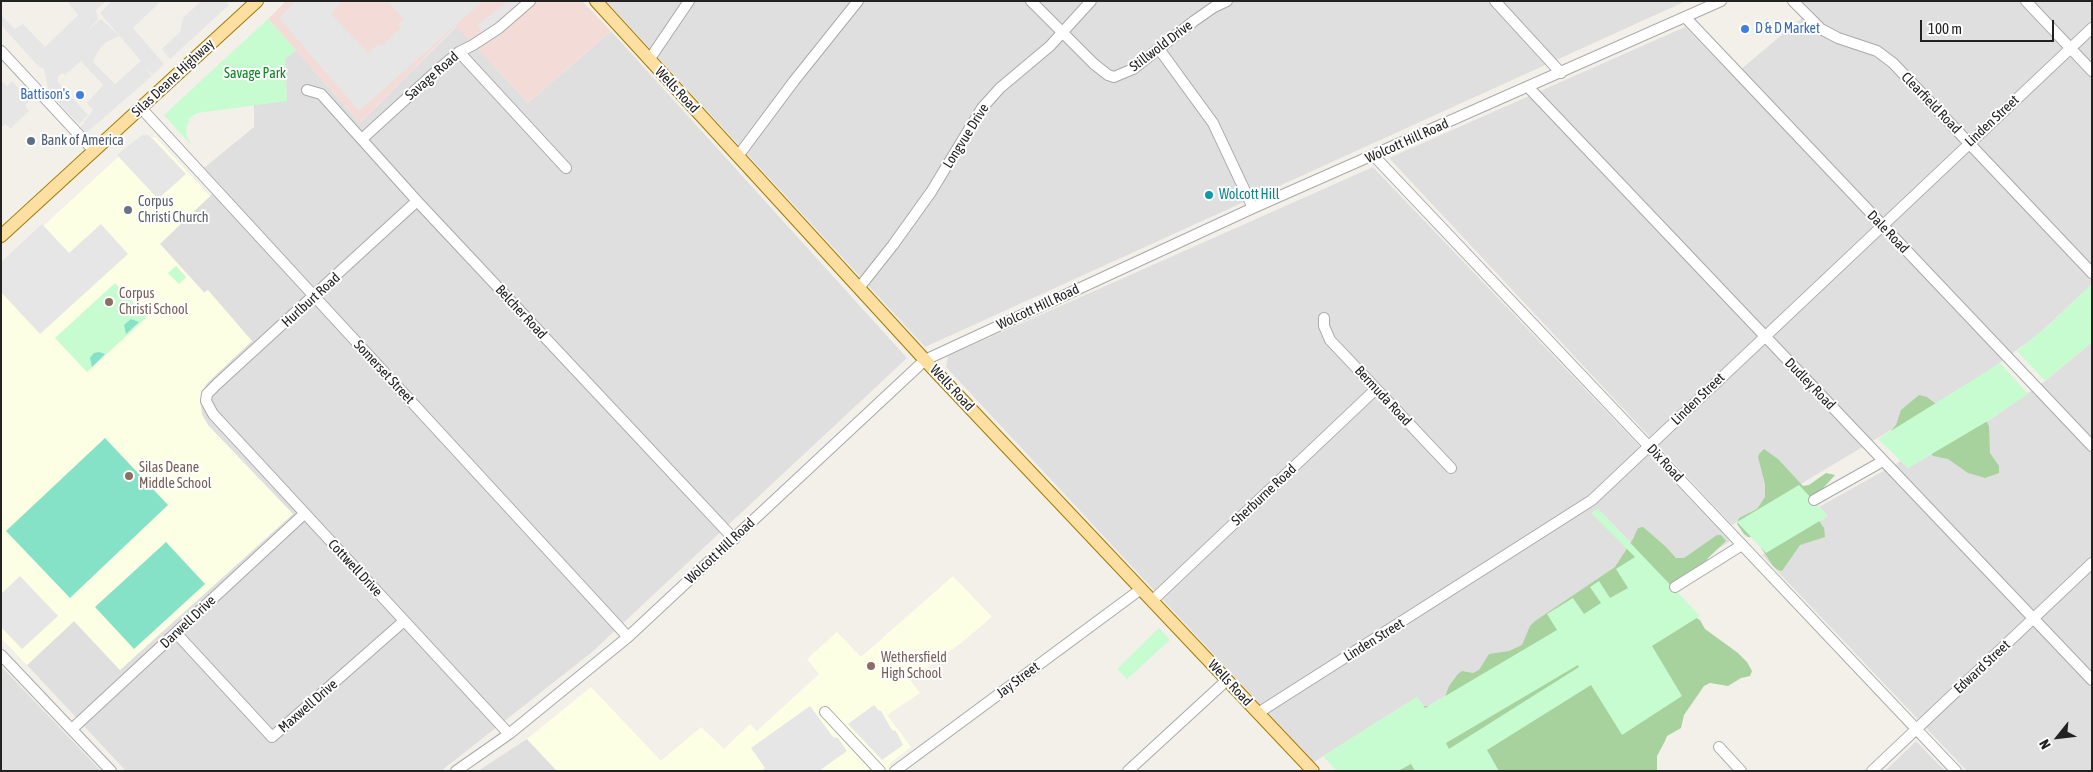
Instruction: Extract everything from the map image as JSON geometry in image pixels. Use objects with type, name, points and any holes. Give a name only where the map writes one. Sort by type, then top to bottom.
[{"type":"main road","name":"Silas Deane Highway","points":[[1,236],[256,1]]},
{"type":"main road","name":"Wells Road","points":[[596,1],[925,360],[1313,771]]},
{"type":"street","name":"Savage Road","points":[[363,138],[459,52],[499,28],[530,1]]},
{"type":"street","points":[[649,60],[689,1]]},
{"type":"street","points":[[738,156],[794,81],[858,1]]},
{"type":"street","name":"Stillwold Drive","points":[[1032,1],[1102,71],[1114,76],[1133,69],[1194,21],[1214,7],[1227,1]]},
{"type":"street","name":"Longvue Drive","points":[[859,288],[893,246],[930,192],[982,108],[1000,88],[1038,57],[1091,1]]},
{"type":"street","points":[[1495,1],[1561,73]]},
{"type":"street","name":"Wolcott Hill Road","points":[[456,771],[508,734],[628,637],[925,360],[1253,208],[1529,88],[1721,1]]},
{"type":"street","name":"Clearfield Road","points":[[1793,1],[1814,24],[1829,34],[1867,46],[1885,56],[2092,273]]},
{"type":"street","points":[[2026,1],[2092,71]]},
{"type":"street","name":"Dale Road","points":[[1686,18],[2092,446]]},
{"type":"street","name":"Linden Street","points":[[1258,713],[1580,509],[1604,490],[2092,28]]},
{"type":"street","points":[[1158,49],[1210,118],[1253,208]]},
{"type":"street","points":[[1,51],[94,151]]},
{"type":"street","points":[[459,52],[566,168]]},
{"type":"street","name":"Dudley Road","points":[[1529,88],[2092,680]]},
{"type":"street","name":"Belcher Road","points":[[307,90],[322,94],[417,201],[734,540]]},
{"type":"street","name":"Somerset Street","points":[[141,108],[628,637]]},
{"type":"street","name":"Dix Road","points":[[1374,156],[1956,771]]},
{"type":"street","name":"Hurlburt Road","points":[[205,399],[207,394],[217,384],[417,201]]},
{"type":"street","name":"Bermuda Road","points":[[1324,318],[1324,326],[1330,340],[1451,468]]},
{"type":"street","name":"Sherburne Road","points":[[1152,601],[1376,389]]},
{"type":"street","name":"Cottwell Drive","points":[[205,399],[213,414],[508,734]]},
{"type":"street","points":[[1814,500],[1883,460]]},
{"type":"street","name":"Darwell Drive","points":[[72,729],[304,514]]},
{"type":"street","points":[[1675,587],[1742,545]]},
{"type":"street","name":"Edward Street","points":[[1872,771],[2092,563]]},
{"type":"street","name":"Jay Street","points":[[895,771],[1141,589]]},
{"type":"street","name":"Maxwell Drive","points":[[176,633],[272,737],[404,621]]},
{"type":"street","points":[[1,656],[111,771]]},
{"type":"street","points":[[1128,771],[1227,680]]},
{"type":"street","points":[[825,712],[880,771]]},
{"type":"street","points":[[1719,747],[1741,771]]},
{"type":"shaded area","points":[[67,1],[106,1],[96,10],[98,20],[82,35],[101,19],[119,36],[106,42],[98,51],[93,62],[115,84],[141,61],[100,13],[112,1],[161,1],[133,28],[164,64],[153,75],[145,67],[152,76],[86,133],[80,128],[93,110],[87,103],[103,85],[81,61],[65,75],[62,73],[58,77],[58,82],[88,115],[79,124],[49,93],[44,69],[38,66],[1,25],[1,15],[15,29],[23,24],[45,47],[78,15]]},
{"type":"shaded area","points":[[201,1],[226,1],[229,5],[170,59],[162,49],[180,32],[183,18]]},
{"type":"shaded area","points":[[286,1],[582,1],[611,31],[528,103],[456,26],[360,123],[268,19]]},
{"type":"shaded area","points":[[296,1],[342,1],[331,14],[368,53],[379,43],[382,46],[401,28],[398,25],[404,19],[387,1],[483,1],[359,111],[279,18]]},
{"type":"shaded area","points":[[508,1],[526,1],[487,36],[477,26]]},
{"type":"shaded area","points":[[606,1],[1686,1],[925,347]]},
{"type":"shaded area","points":[[1800,1],[2092,1],[2092,284],[2041,332],[1983,375],[1732,525],[1389,158],[1685,27],[1733,76],[1809,12]]},
{"type":"shaded area","points":[[457,26],[528,103],[611,31],[907,358],[592,652],[441,771],[126,771],[27,665],[74,621],[120,670],[208,425],[201,412],[200,401],[209,380],[207,290],[205,293],[159,243],[221,186],[204,168],[254,127],[254,105],[287,100],[285,59],[296,50],[360,123]]},
{"type":"shaded area","points":[[1,81],[7,86],[12,81],[30,101],[25,105],[29,111],[10,129],[6,124],[1,127]]},
{"type":"shaded area","points":[[142,135],[156,138],[210,196],[160,244],[204,293],[208,290],[252,341],[206,384],[200,400],[202,415],[208,425],[293,514],[120,670],[74,621],[27,665],[1,638],[1,265]]},
{"type":"shaded area","points":[[142,135],[148,135],[153,139],[186,174],[158,199],[117,155]]},
{"type":"shaded area","points":[[1373,167],[1730,541],[1668,581],[1598,509],[1635,557],[1557,630],[1425,708],[1417,697],[1314,762],[946,367],[948,356]]},
{"type":"shaded area","points":[[42,224],[69,253],[101,224],[128,254],[40,334],[1,292],[1,262]]},
{"type":"shaded area","points":[[2092,342],[2092,771],[1967,771],[1762,555],[1828,516],[1819,507],[1901,461],[1908,468],[1994,417],[2045,381]]},
{"type":"shaded area","points":[[20,576],[58,616],[22,649],[1,627],[1,594]]},
{"type":"shaded area","name":"Wethersfield High School","points":[[953,576],[992,617],[961,643],[910,680],[920,693],[887,715],[911,747],[889,764],[895,771],[557,771],[527,739],[591,687],[661,761],[701,727],[724,749],[750,724],[757,731],[819,674],[807,659],[837,632],[861,657]]},
{"type":"shaded area","points":[[1,666],[101,771],[1,771]]},
{"type":"shaded area","points":[[874,705],[881,711],[892,730],[896,731],[903,745],[882,760],[848,724]]},
{"type":"shaded area","points":[[810,706],[833,737],[838,738],[847,751],[819,771],[762,771],[765,768],[751,748]]},
{"type":"shaded area","points":[[527,739],[557,771],[478,771]]},
{"type":"shaded area","points":[[1916,741],[1945,771],[1885,771]]},
{"type":"green space","name":"Savage Park","points":[[268,19],[296,50],[285,59],[287,101],[197,113],[190,118],[186,128],[187,137],[191,145],[164,115]]},
{"type":"green space","points":[[176,266],[186,277],[179,284],[168,273]]},
{"type":"green space","points":[[115,283],[147,317],[87,372],[55,338]]},
{"type":"green space","points":[[2091,285],[2092,342],[2045,381],[2017,351],[2049,325]]},
{"type":"green space","points":[[131,319],[139,322],[126,334],[124,325]]},
{"type":"green space","points":[[94,353],[105,354],[92,367],[90,358]]},
{"type":"green space","points":[[2000,363],[2028,394],[1986,422],[1908,468],[1878,439]]},
{"type":"green space","points":[[1919,395],[1927,397],[1936,404],[1890,432],[1896,425],[1901,410]]},
{"type":"green space","points":[[1983,422],[1987,422],[1989,426],[1990,453],[1999,466],[1999,473],[1985,478],[1968,473],[1948,459],[1933,456],[1931,453]]},
{"type":"green space","points":[[105,438],[168,505],[70,598],[6,531]]},
{"type":"green space","points":[[1764,449],[1778,459],[1803,486],[1809,485],[1826,473],[1835,475],[1816,496],[1817,518],[1824,528],[1825,537],[1800,545],[1782,571],[1773,566],[1754,537],[1748,537],[1744,534],[1737,524],[1739,518],[1757,509],[1765,497],[1765,484],[1758,457]]},
{"type":"green space","points":[[1799,485],[1828,516],[1766,553],[1737,522]]},
{"type":"green space","points":[[1598,509],[1700,616],[1652,646],[1682,696],[1622,735],[1591,685],[1487,750],[1499,771],[1415,771],[1411,764],[1398,771],[1337,771],[1323,756],[1417,697],[1425,708],[1557,630],[1547,614],[1573,598],[1584,614],[1601,603],[1590,587],[1599,581],[1610,598],[1628,588],[1616,569],[1635,557],[1591,513]],"holes":[[[1578,665],[1579,667],[1449,749],[1446,743]]]},
{"type":"green space","points":[[1643,527],[1676,558],[1684,558],[1717,535],[1721,535],[1726,541],[1708,558],[1705,564],[1664,599],[1635,631],[1636,636],[1651,645],[1691,615],[1700,620],[1705,629],[1738,653],[1747,662],[1752,671],[1750,676],[1741,678],[1728,686],[1710,683],[1704,686],[1684,715],[1681,728],[1667,736],[1657,756],[1657,771],[1380,771],[1417,707],[1437,705],[1444,700],[1449,686],[1458,674],[1462,671],[1473,673],[1479,670],[1489,654],[1509,651],[1522,645],[1530,626],[1535,621],[1615,567],[1638,528]]},
{"type":"green space","points":[[166,542],[205,584],[134,649],[95,607]]},
{"type":"green space","points":[[1159,628],[1170,640],[1127,679],[1117,669]]},
{"type":"place","name":"D & D Market","points":[[1745,29]]},
{"type":"place","name":"Battison's","points":[[80,95]]},
{"type":"place","name":"Bank of America","points":[[31,141]]},
{"type":"place","name":"Wolcott Hill","points":[[1209,195]]},
{"type":"place","name":"Corpus Christi Church","points":[[128,210]]},
{"type":"place","name":"Corpus Christi School","points":[[109,302]]},
{"type":"place","name":"Silas Deane Middle School","points":[[129,476]]},
{"type":"place","name":"Wethersfield High School","points":[[871,666]]}]
